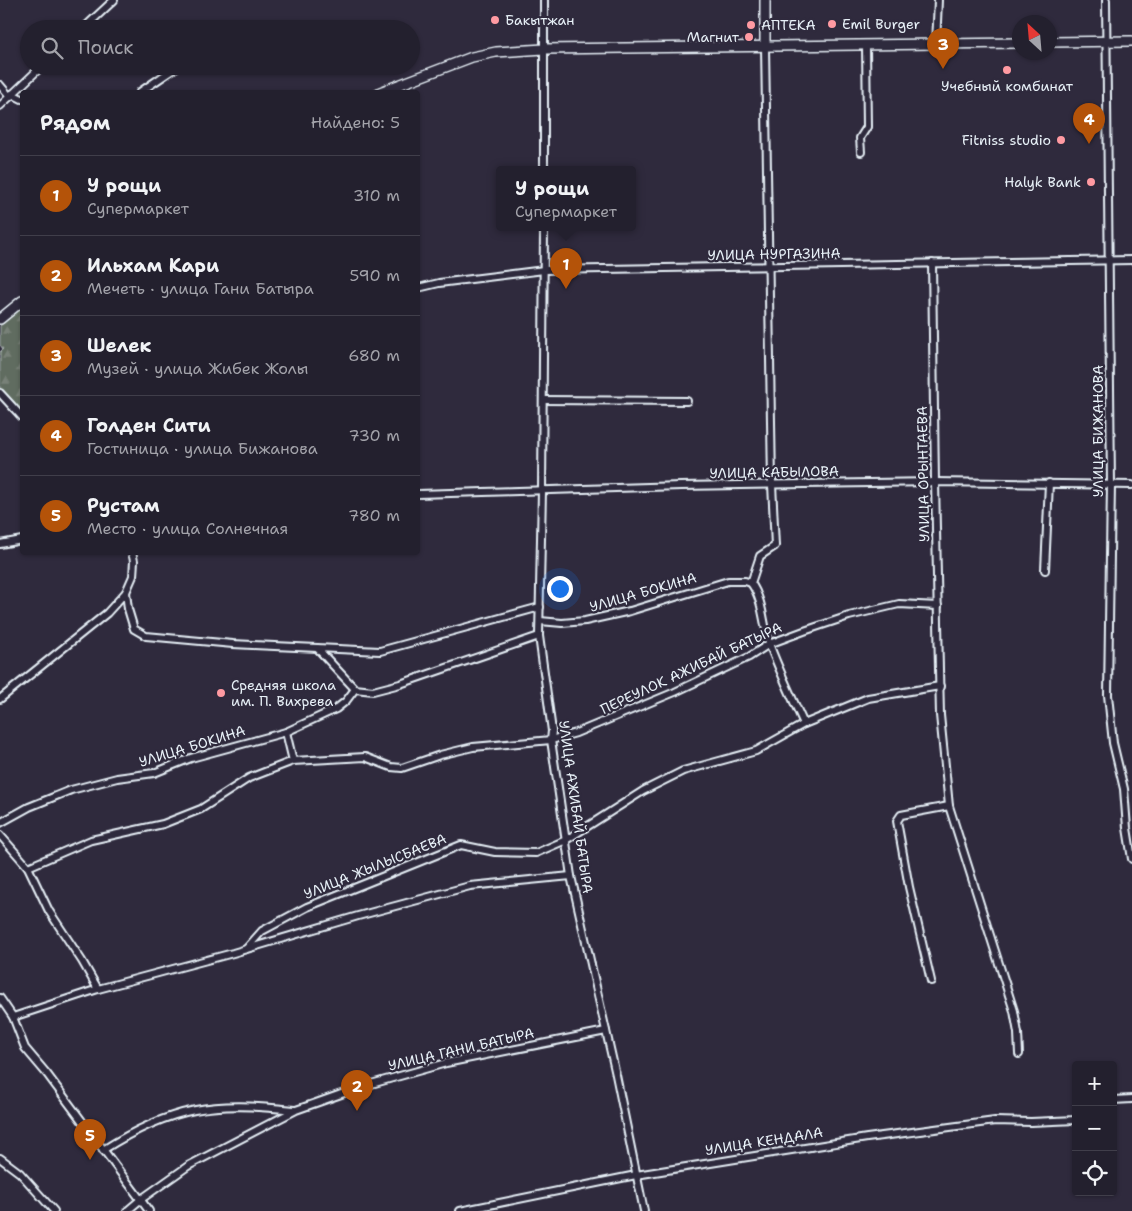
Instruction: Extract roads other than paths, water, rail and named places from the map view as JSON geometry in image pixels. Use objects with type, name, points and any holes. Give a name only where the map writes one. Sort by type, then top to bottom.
[{"type":"main road","points":[[765,46],[766,0]]},
{"type":"main road","points":[[1057,42],[1132,41]]},
{"type":"main road","points":[[385,90],[472,57],[496,52],[544,49],[1012,43]]},
{"type":"main road","points":[[0,319],[20,303]]},
{"type":"street","points":[[93,20],[114,0]]},
{"type":"street","points":[[544,0],[544,166]]},
{"type":"street","points":[[936,44],[938,0]]},
{"type":"street","name":"УЛИЦА БИЖАНОВА","points":[[1106,0],[1111,484],[1108,695],[1113,743],[1124,788],[1132,859]]},
{"type":"street","points":[[861,152],[860,138],[867,127],[866,45]]},
{"type":"street","points":[[765,46],[772,484],[775,546],[760,556],[751,583],[759,600],[770,644],[804,724]]},
{"type":"street","points":[[0,106],[32,75]]},
{"type":"street","points":[[143,90],[165,75]]},
{"type":"street","points":[[0,85],[11,95],[20,99]]},
{"type":"street","name":"УЛИЦА АЖИБАЙ БАТЫРА","points":[[544,231],[539,636],[552,731],[551,740],[571,876],[644,1211]]},
{"type":"street","name":"УЛИЦА НУРГАЗИНА","points":[[420,288],[439,283],[544,270],[1132,260]]},
{"type":"street","name":"УЛИЦА ОРЫНТАЕВА","points":[[932,263],[940,715],[949,806],[1014,1011],[1019,1054]]},
{"type":"street","points":[[0,393],[20,415]]},
{"type":"street","points":[[543,400],[686,401]]},
{"type":"street","name":"УЛИЦА КАБЫЛОВА","points":[[420,494],[772,484],[935,482],[1132,485]]},
{"type":"street","points":[[1045,570],[1049,483]]},
{"type":"street","points":[[0,544],[20,540]]},
{"type":"street","points":[[0,698],[107,613],[126,592],[133,576],[133,555]]},
{"type":"street","name":"УЛИЦА БОКИНА","points":[[540,621],[562,623],[585,621],[630,611],[728,581],[751,583]]},
{"type":"street","points":[[126,592],[128,609],[134,629],[146,636],[233,644],[380,651],[540,607]]},
{"type":"street","name":"ПЕРЕУЛОК АЖИБАЙ БАТЫРА","points":[[293,760],[368,758],[386,766],[402,768],[440,755],[473,747],[551,740],[576,734],[675,692],[749,657],[770,644],[849,616],[898,604],[938,606]]},
{"type":"street","points":[[317,648],[355,689],[373,691],[400,684],[539,636]]},
{"type":"street","name":"УЛИЦА ЖЫЛЫСБАЕВА","points":[[246,949],[262,930],[307,907],[461,845],[495,852],[536,853],[566,840],[651,787],[683,772],[756,751],[804,724],[868,698],[940,686]]},
{"type":"street","name":"УЛИЦА БОКИНА","points":[[0,822],[28,807],[71,790],[117,778],[154,773],[191,758],[286,732],[336,709],[346,701],[355,689]]},
{"type":"street","points":[[28,867],[91,840],[163,824],[201,809],[249,778],[293,760],[286,732]]},
{"type":"street","points":[[931,981],[909,887],[897,821],[901,815],[949,806]]},
{"type":"street","points":[[0,835],[28,867],[49,910],[98,989]]},
{"type":"street","points":[[13,1017],[98,989],[470,886],[571,876]]},
{"type":"street","points":[[0,998],[13,1017],[25,1048],[47,1074],[149,1211]]},
{"type":"street","name":"УЛИЦА ГАНИ БАТЫРА","points":[[127,1211],[188,1166],[253,1134],[296,1110],[364,1086],[446,1063],[606,1031]]},
{"type":"street","points":[[1117,1100],[1132,1099]]},
{"type":"street","name":"УЛИЦА ГАНИ БАТЫРА","points":[[103,1150],[143,1127],[178,1113],[194,1109],[235,1105],[296,1110]]},
{"type":"street","name":"УЛИЦА КЕНДАЛА","points":[[460,1211],[636,1174],[866,1138],[995,1120],[1031,1122],[1072,1120]]},
{"type":"street","points":[[0,1158],[20,1173],[54,1211]]},
{"type":"place","name":"Бакытжан","points":[[495,20]]},
{"type":"place","name":"Emil Burger","points":[[832,24]]},
{"type":"place","name":"АПТЕКА","points":[[751,25]]},
{"type":"place","name":"Магнит","points":[[749,37]]},
{"type":"place","name":"Шелек","points":[[943,69]]},
{"type":"place","name":"Учебный комбинат","points":[[1007,70]]},
{"type":"place","name":"Fitniss studio","points":[[1061,140]]},
{"type":"place","name":"Голден Сити","points":[[1089,144]]},
{"type":"place","name":"Halyk Bank","points":[[1091,182]]},
{"type":"place","name":"У рощи","points":[[566,289]]},
{"type":"place","name":"Средняя школа им. П. Вихрева","points":[[221,693]]},
{"type":"place","name":"Ильхам Кари","points":[[357,1111]]},
{"type":"place","name":"Рустам","points":[[90,1160]]}]
